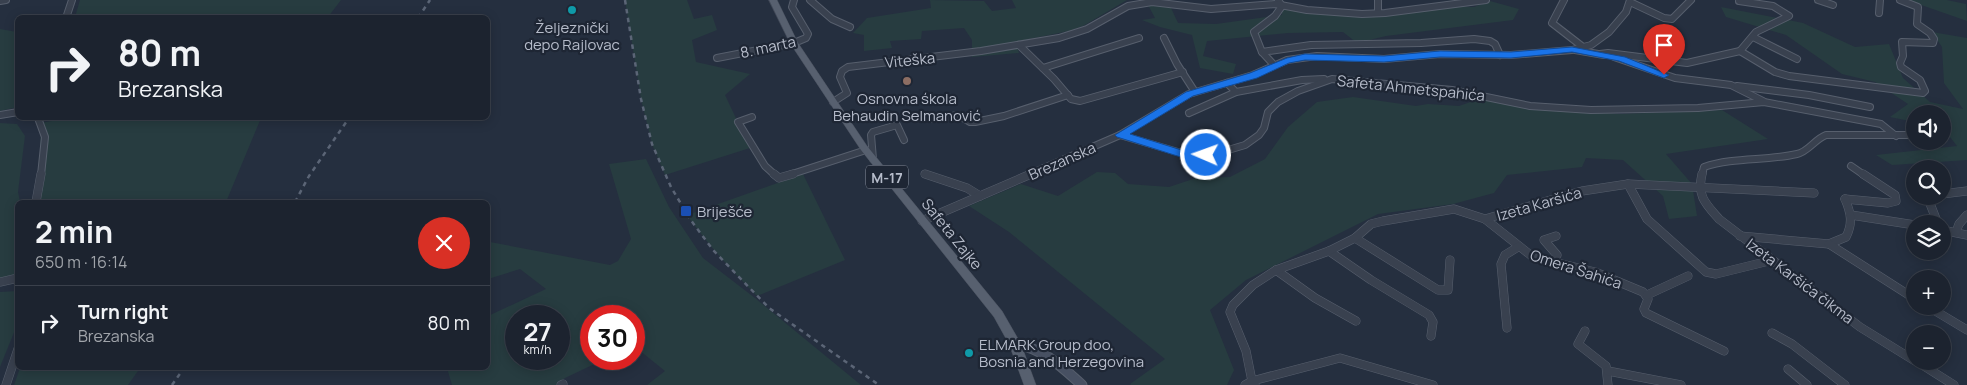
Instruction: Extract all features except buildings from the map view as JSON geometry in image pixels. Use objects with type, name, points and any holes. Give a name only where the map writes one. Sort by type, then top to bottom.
[{"type":"main road","name":"Safeta Zajke","points":[[773,0],[794,43],[866,150],[989,302],[1015,344]]},
{"type":"main road","name":"M-17","points":[[1015,344],[1030,385]]},
{"type":"main road","points":[[1015,344],[1026,345],[1036,350],[1082,385]]},
{"type":"street","points":[[0,1],[6,0]]},
{"type":"street","points":[[67,15],[72,0]]},
{"type":"street","name":"8. marta","points":[[717,58],[794,43],[808,36],[792,6],[794,0]]},
{"type":"street","points":[[810,0],[832,19],[850,26]]},
{"type":"street","points":[[1378,0],[1378,13]]},
{"type":"street","points":[[1445,0],[1452,4]]},
{"type":"street","name":"Viteška","points":[[833,102],[847,93],[840,77],[842,71],[848,67],[1059,38],[1087,29],[1134,4],[1152,2],[1178,3],[1210,9],[1280,3],[1307,10],[1378,13],[1486,0]]},
{"type":"street","points":[[1564,0],[1552,23],[1583,47]]},
{"type":"street","name":"Brezanska","points":[[922,221],[1120,135],[1195,92],[1254,75],[1294,58],[1317,56],[1384,59],[1440,54],[1500,55],[1572,50],[1598,41],[1609,32],[1626,12],[1630,1],[1664,18],[1672,19],[1691,0]]},
{"type":"street","points":[[1818,0],[1833,5]]},
{"type":"street","points":[[1879,13],[1880,0]]},
{"type":"street","points":[[1740,51],[1775,72],[1789,76],[1925,92],[1920,80],[1901,67],[1900,63],[1903,56],[1902,42],[1908,40],[1933,43],[1934,39],[1930,33],[1917,24],[1918,6],[1900,0]]},
{"type":"street","points":[[1600,54],[1615,53],[1687,63],[1740,51],[1756,32],[1789,16],[1783,10],[1774,7],[1739,1]]},
{"type":"street","points":[[1274,65],[1262,54],[1254,32],[1275,16],[1280,3]]},
{"type":"street","points":[[1753,37],[1797,60]]},
{"type":"street","points":[[1043,68],[1139,38]]},
{"type":"street","points":[[1164,38],[1195,92]]},
{"type":"street","points":[[1262,52],[1311,44],[1474,39],[1490,41],[1495,44],[1500,55]]},
{"type":"street","points":[[1019,45],[1071,99],[1080,101],[1183,72]]},
{"type":"street","name":"Safeta Ahmetspahića","points":[[1572,50],[1621,59],[1675,78],[1732,85],[1764,102]]},
{"type":"street","points":[[1189,113],[1236,92],[1253,91],[1307,79],[1332,79]]},
{"type":"street","name":"Safeta Ahmetspahića","points":[[1120,135],[1187,156],[1218,153],[1245,145],[1259,135],[1264,128],[1268,112],[1278,102],[1298,91],[1332,79],[1452,90],[1530,106],[1591,110],[1698,108],[1764,102],[1881,124],[1896,136]]},
{"type":"street","points":[[1227,83],[1236,92]]},
{"type":"street","points":[[1732,85],[1809,95],[1870,106]]},
{"type":"street","points":[[933,119],[958,115],[975,122],[1004,116],[1068,95]]},
{"type":"street","points":[[0,115],[15,112]]},
{"type":"street","points":[[752,117],[738,122],[765,166],[779,178],[866,150]]},
{"type":"street","points":[[36,200],[45,160],[43,133],[39,120]]},
{"type":"street","points":[[873,159],[871,135],[873,132],[897,125],[904,140]]},
{"type":"street","points":[[1814,193],[1700,188],[1704,167],[1719,162],[1798,154],[1805,152],[1814,139],[1826,135],[1906,135]]},
{"type":"street","points":[[1829,244],[1846,237],[1851,228],[1852,215],[1845,199],[1888,203],[1896,201],[1895,195],[1851,166]]},
{"type":"street","points":[[924,174],[940,181],[969,187],[980,196]]},
{"type":"street","points":[[1628,184],[1647,219],[1706,272],[1716,274],[1773,260]]},
{"type":"street","name":"Izeta Karšića","points":[[1251,384],[1246,351],[1231,316],[1230,309],[1253,285],[1276,270],[1329,251],[1355,238],[1370,224],[1454,209],[1486,218],[1582,191],[1628,184],[1700,188]]},
{"type":"street","name":"Izeta Karšića čikma","points":[[1700,188],[1712,212],[1740,236],[1860,327],[1906,355]]},
{"type":"street","points":[[1951,193],[1967,191]]},
{"type":"street","points":[[1852,215],[1906,224]]},
{"type":"street","points":[[1956,232],[1959,224],[1967,215]]},
{"type":"street","name":"Omera Šahića","points":[[1486,218],[1518,247],[1533,257],[1595,272],[1647,295]]},
{"type":"street","points":[[1951,231],[1967,235]]},
{"type":"street","points":[[1544,261],[1554,260],[1557,257],[1556,252],[1544,241],[1556,236]]},
{"type":"street","points":[[1740,236],[1829,244],[1906,293]]},
{"type":"street","points":[[1355,238],[1438,290],[1448,290],[1450,260]]},
{"type":"street","name":"Omera Šahića","points":[[1507,328],[1501,264],[1505,255],[1518,247]]},
{"type":"street","points":[[1329,251],[1433,318],[1434,323],[1431,336]]},
{"type":"street","points":[[1276,270],[1315,298],[1356,321]]},
{"type":"street","points":[[1688,276],[1647,295],[1648,298],[1644,309],[1646,313],[1724,351]]},
{"type":"street","points":[[0,282],[15,279]]},
{"type":"street","points":[[1942,315],[1967,330]]},
{"type":"street","points":[[1586,331],[1578,344],[1603,362],[1608,371],[1608,385]]},
{"type":"street","points":[[1772,333],[1792,344],[1845,385]]},
{"type":"street","points":[[6,385],[15,358]]},
{"type":"street","points":[[1251,384],[1340,358],[1433,385]]},
{"type":"street","points":[[1788,369],[1807,385]]},
{"type":"street","name":"Izeta Karšića čikma","points":[[1930,370],[1954,385]]},
{"type":"street","points":[[1608,371],[1681,385]]},
{"type":"green space","points":[[80,0],[341,0],[330,15],[76,15]]},
{"type":"green space","points":[[625,0],[687,0],[694,19],[712,15],[717,30],[692,40],[696,62],[750,74],[725,95],[750,148],[665,175],[652,144],[641,99]]},
{"type":"green space","points":[[930,0],[984,1],[992,11],[1016,8],[1012,0],[1127,0],[1083,26],[1069,31],[1029,39],[1018,50],[1019,53],[972,57],[972,40],[964,28],[922,31],[921,39],[890,41],[892,48],[864,51],[864,35],[853,33],[867,18],[931,8]]},
{"type":"green space","points":[[1907,0],[1947,0],[1966,4],[1967,21]]},
{"type":"green space","points":[[1490,1],[1519,9],[1513,20],[1386,36],[1357,43],[1343,32],[1288,33],[1207,41],[1203,56],[1236,64],[1233,74],[1200,68],[1192,35],[1160,27],[1142,20],[1155,18],[1148,5],[1171,8],[1178,23],[1216,24],[1282,15],[1281,7],[1352,16],[1447,6],[1474,7]]},
{"type":"green space","points":[[1721,7],[1803,23],[1855,47],[1889,44],[1903,78],[1930,102],[1944,105],[1907,105],[1908,104],[1875,82],[1842,74],[1786,35],[1726,17]]},
{"type":"green space","points":[[0,29],[15,32],[15,108],[0,111]]},
{"type":"green space","points":[[1932,32],[1967,38],[1967,160],[1906,160],[1906,164],[1892,165],[1876,155],[1921,150],[1951,150],[1951,147],[1957,146],[1951,138],[1951,106],[1963,109],[1944,83],[1942,47]]},
{"type":"green space","points":[[1353,97],[1416,106],[1428,104],[1459,106],[1482,98],[1531,109],[1620,114],[1722,110],[1768,139],[1666,154],[1692,184],[1697,216],[1669,219],[1663,196],[1623,160],[1586,158],[1582,167],[1507,175],[1494,193],[1453,204],[1378,214],[1246,280],[1210,310],[1234,370],[1227,385],[1131,385],[1165,359],[1009,232],[969,206],[1021,184],[1058,196],[1097,172],[1115,173],[1128,184],[1169,187],[1196,178],[1230,177],[1265,159],[1288,127],[1317,102]]},
{"type":"green space","points":[[1906,105],[1906,120],[1890,117]]},
{"type":"green space","points":[[57,120],[260,120],[227,200],[39,200],[41,123]]},
{"type":"green space","points":[[0,123],[17,124],[25,136],[18,192],[20,200],[15,200],[15,276],[0,280]]},
{"type":"green space","points":[[646,159],[669,207],[703,258],[861,385],[647,385],[665,371],[645,355],[645,305],[580,305],[580,370],[582,370],[565,378],[556,385],[452,385],[448,370],[490,370],[490,315],[505,308],[505,370],[570,370],[570,305],[512,305],[546,289],[520,269],[490,278],[490,242],[610,265],[618,261],[631,239],[609,164]]},
{"type":"green space","points":[[803,174],[845,260],[757,296],[720,257],[687,215]]},
{"type":"green space","points":[[15,291],[15,330],[0,367],[0,292]]},
{"type":"green space","points":[[19,370],[139,370],[128,385],[14,385]]},
{"type":"railway","points":[[420,15],[430,0]]},
{"type":"railway","points":[[625,0],[641,99],[652,144],[671,187],[690,219],[713,250],[769,308],[879,385]]},
{"type":"railway","points":[[296,200],[309,176],[348,120]]},
{"type":"railway","points":[[172,385],[183,370]]},
{"type":"place","name":"Željeznički depo Rajlovac","points":[[572,10]]},
{"type":"place","name":"Osnovna śkola Behaudin Selmanović","points":[[907,81]]},
{"type":"place","name":"Briješće","points":[[686,211]]},
{"type":"place","name":"ELMARK Group doo, Bosnia and Herzegovina","points":[[969,353]]},
{"type":"route","points":[[1206,155],[1187,156],[1120,135],[1189,94],[1254,75],[1294,58],[1317,56],[1384,59],[1424,54],[1511,55],[1572,50],[1613,56],[1664,75]]}]
